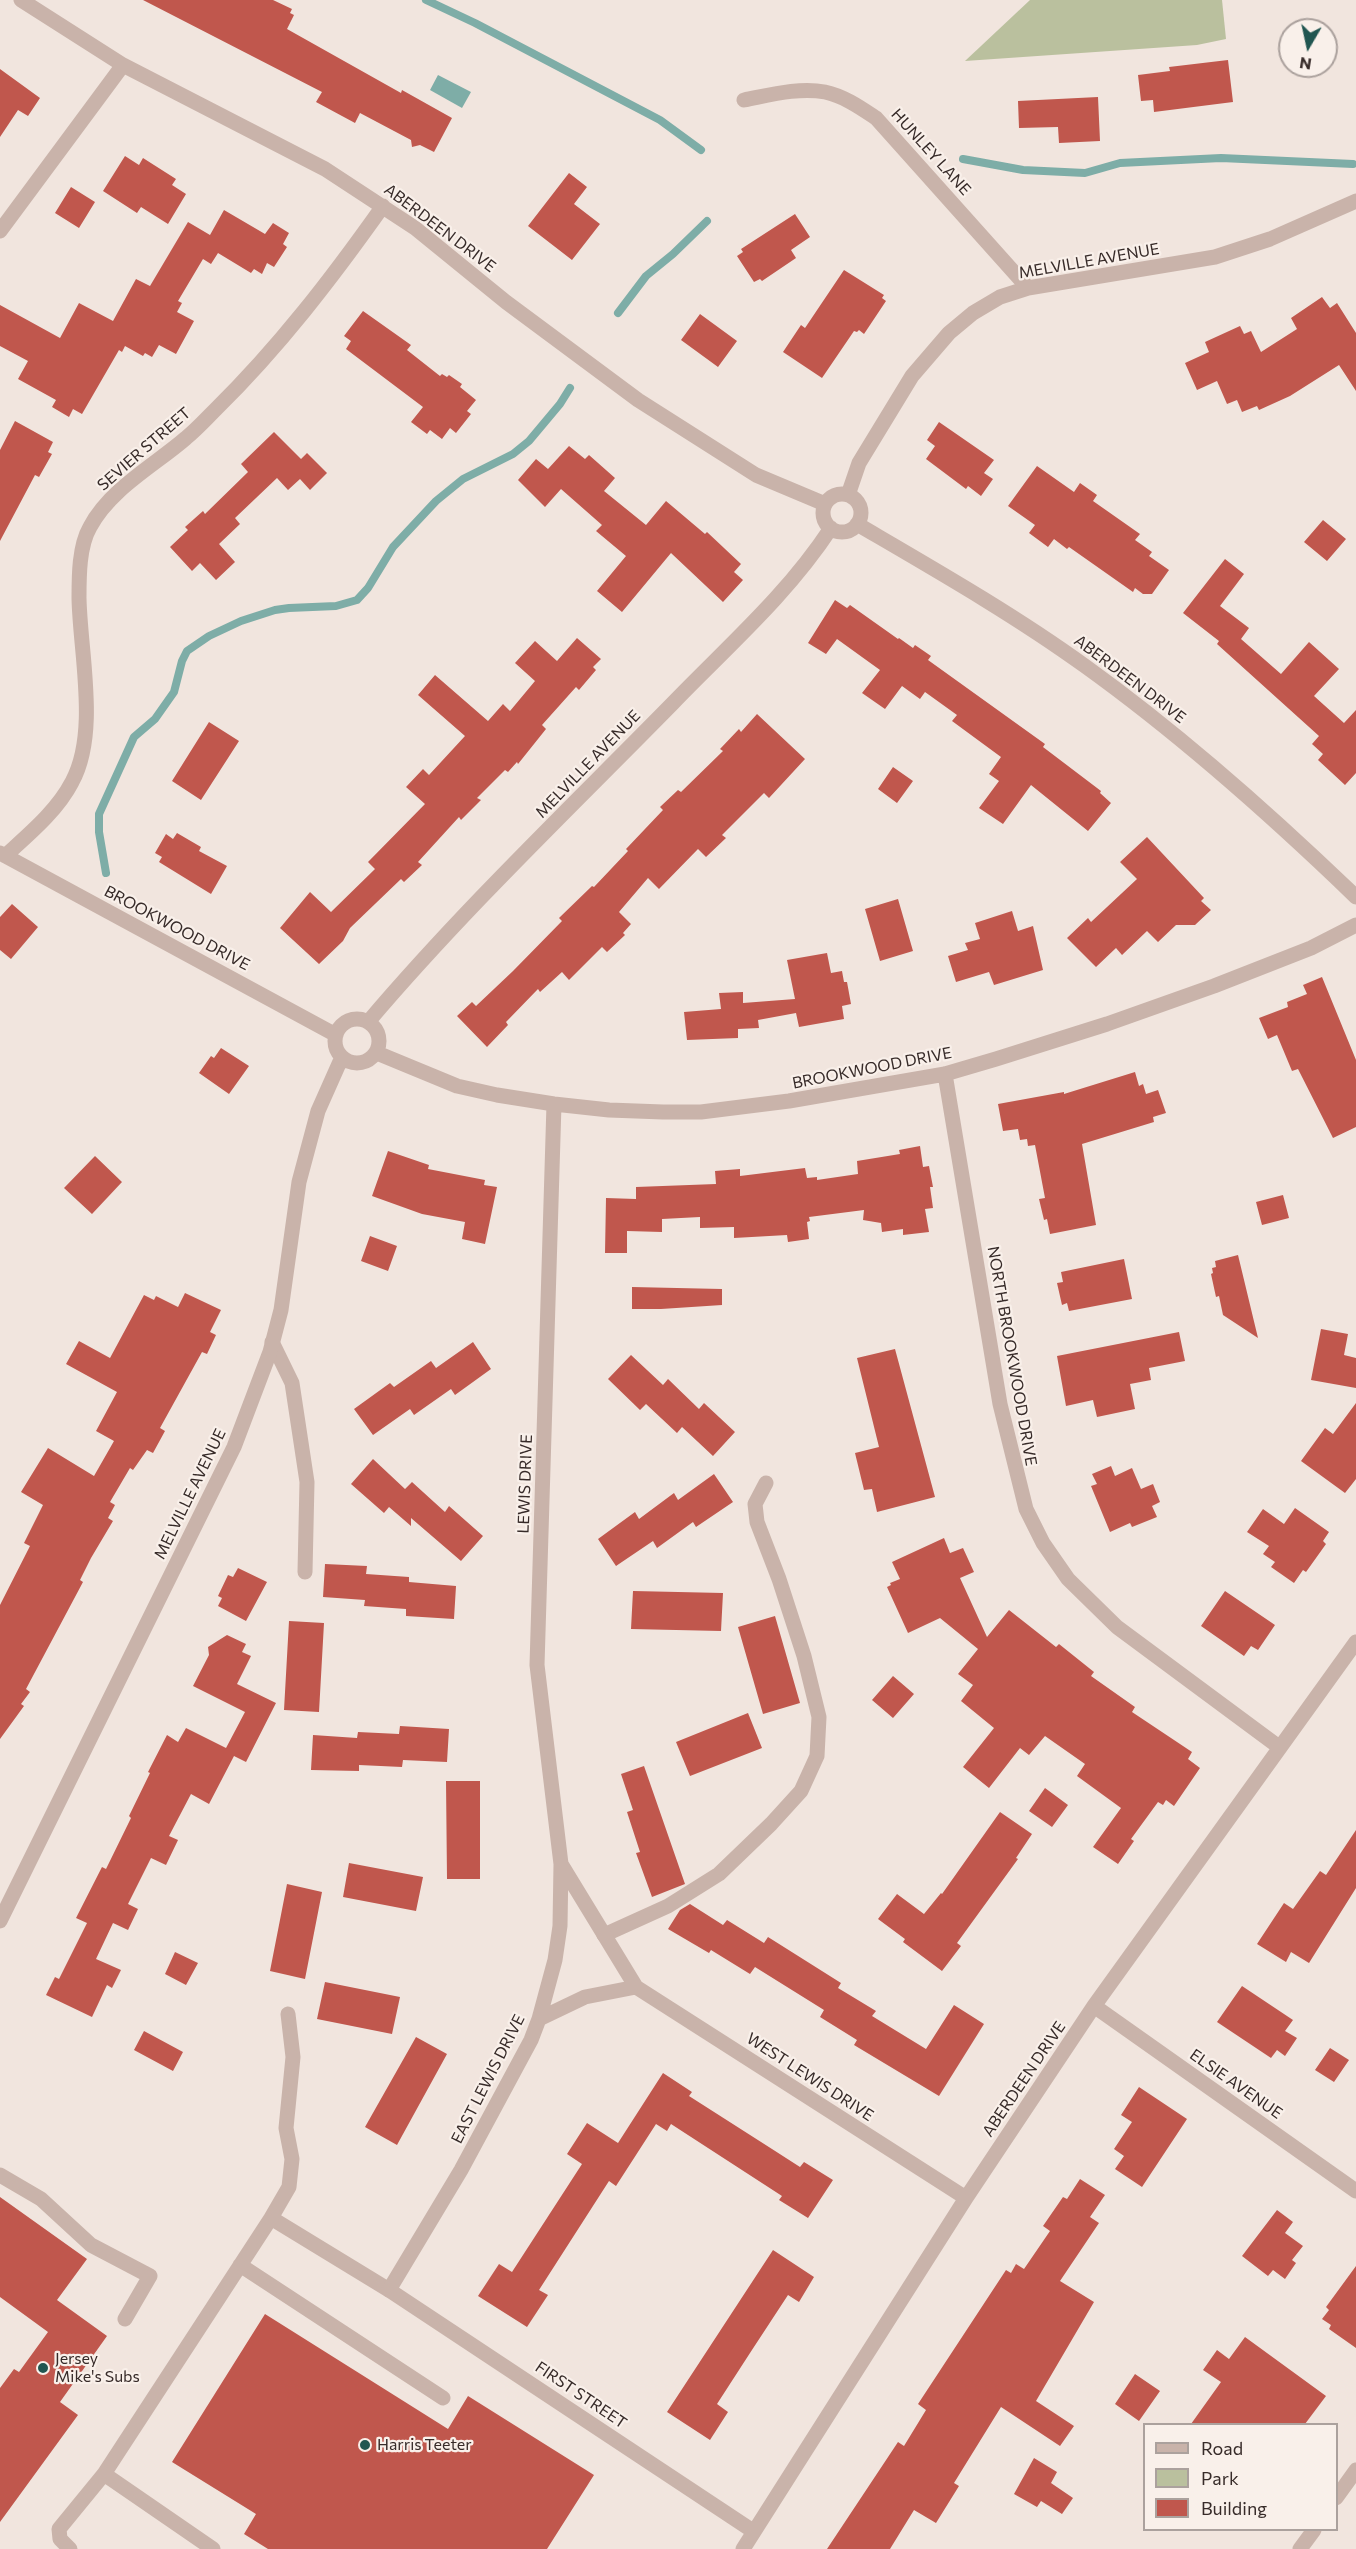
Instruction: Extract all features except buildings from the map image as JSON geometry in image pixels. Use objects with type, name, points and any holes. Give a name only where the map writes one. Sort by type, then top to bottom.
[{"type":"street","name":"ABERDEEN DRIVE","points":[[21,0],[123,65],[325,169],[415,228],[506,302],[638,400],[756,475],[825,504]]},
{"type":"street","points":[[0,231],[123,65]]},
{"type":"street","name":"HUNLEY LANE","points":[[744,100],[798,91],[826,92],[852,102],[876,118],[1028,288]]},
{"type":"street","name":"MELVILLE AVENUE","points":[[848,495],[859,463],[912,376],[949,333],[973,313],[1000,297],[1028,288],[1215,257],[1270,239],[1356,201]]},
{"type":"street","name":"SEVIER STREET","points":[[2,854],[46,817],[73,782],[85,742],[87,712],[79,587],[82,554],[88,529],[107,504],[187,437],[255,371],[336,272],[384,206]]},
{"type":"street","points":[[840,494],[848,495],[856,500],[860,508],[860,517],[857,524],[844,532],[831,528],[825,521],[823,513],[825,504],[831,497],[840,494]]},
{"type":"street","name":"ABERDEEN DRIVE","points":[[857,524],[955,582],[1085,666],[1187,746],[1291,834],[1356,897]]},
{"type":"street","name":"MELVILLE AVENUE","points":[[368,1022],[423,959],[777,600],[798,575],[831,528]]},
{"type":"street","name":"BROOKWOOD DRIVE","points":[[2,854],[336,1035]]},
{"type":"street","name":"BROOKWOOD DRIVE","points":[[377,1053],[458,1086],[554,1104],[609,1110],[700,1112],[789,1101],[945,1074],[1107,1024],[1311,948],[1356,925]]},
{"type":"street","points":[[359,1019],[368,1022],[379,1036],[380,1045],[377,1053],[371,1059],[356,1063],[342,1057],[337,1050],[336,1035],[343,1025],[350,1020],[359,1019]]},
{"type":"street","name":"MELVILLE AVENUE","points":[[0,1921],[234,1447],[272,1342],[281,1310],[299,1182],[318,1111],[342,1057]]},
{"type":"street","name":"NORTH BROOKWOOD DRIVE","points":[[945,1074],[1000,1404],[1026,1509],[1043,1543],[1068,1579],[1117,1627],[1279,1747]]},
{"type":"street","name":"LEWIS DRIVE","points":[[554,1104],[537,1665],[561,1864]]},
{"type":"street","points":[[272,1342],[292,1383],[307,1482],[305,1572]]},
{"type":"street","points":[[604,1935],[668,1906],[719,1874],[771,1824],[801,1791],[817,1756],[819,1717],[817,1707],[790,1612],[758,1522],[755,1504],[766,1484]]},
{"type":"street","name":"ABERDEEN DRIVE","points":[[743,2549],[966,2198],[1095,2006],[1356,1642]]},
{"type":"street","name":"WEST LEWIS DRIVE","points":[[561,1864],[636,1987],[966,2198]]},
{"type":"street","name":"EAST LEWIS DRIVE","points":[[389,2290],[461,2170],[531,2040],[555,1960],[560,1926],[561,1864]]},
{"type":"street","points":[[539,2019],[585,1997],[636,1987]]},
{"type":"street","name":"ELSIE AVENUE","points":[[1095,2006],[1356,2191]]},
{"type":"street","points":[[70,2549],[60,2539],[59,2529],[104,2474],[289,2187],[292,2159],[286,2128],[293,2057],[288,2014]]},
{"type":"street","points":[[0,2175],[41,2199],[91,2245],[150,2276],[125,2319]]},
{"type":"street","name":"FIRST STREET","points":[[271,2218],[389,2290],[753,2531]]},
{"type":"street","points":[[240,2265],[443,2398]]},
{"type":"street","points":[[1338,2495],[1356,2470]]},
{"type":"street","points":[[104,2474],[205,2547]]},
{"type":"street","points":[[1300,2549],[1313,2531]]},
{"type":"green space","points":[[1030,0],[1222,0],[1226,39],[1197,45],[965,61]]},
{"type":"water","points":[[438,75],[471,92],[462,108],[430,90]]},
{"type":"waterway","points":[[426,0],[475,23],[660,120],[701,150]]},
{"type":"waterway","points":[[963,159],[1023,170],[1085,173],[1120,163],[1221,158],[1353,164]]},
{"type":"waterway","points":[[618,313],[646,276],[707,221]]},
{"type":"waterway","points":[[106,873],[99,832],[99,814],[134,737],[155,719],[174,692],[187,651],[209,636],[241,621],[275,610],[336,606],[357,600],[368,588],[393,547],[436,501],[463,479],[513,454],[529,441],[560,404],[570,388]]},
{"type":"place","name":"Jersey Mike's Subs","points":[[43,2368]]},
{"type":"place","name":"Harris Teeter","points":[[365,2445]]}]
